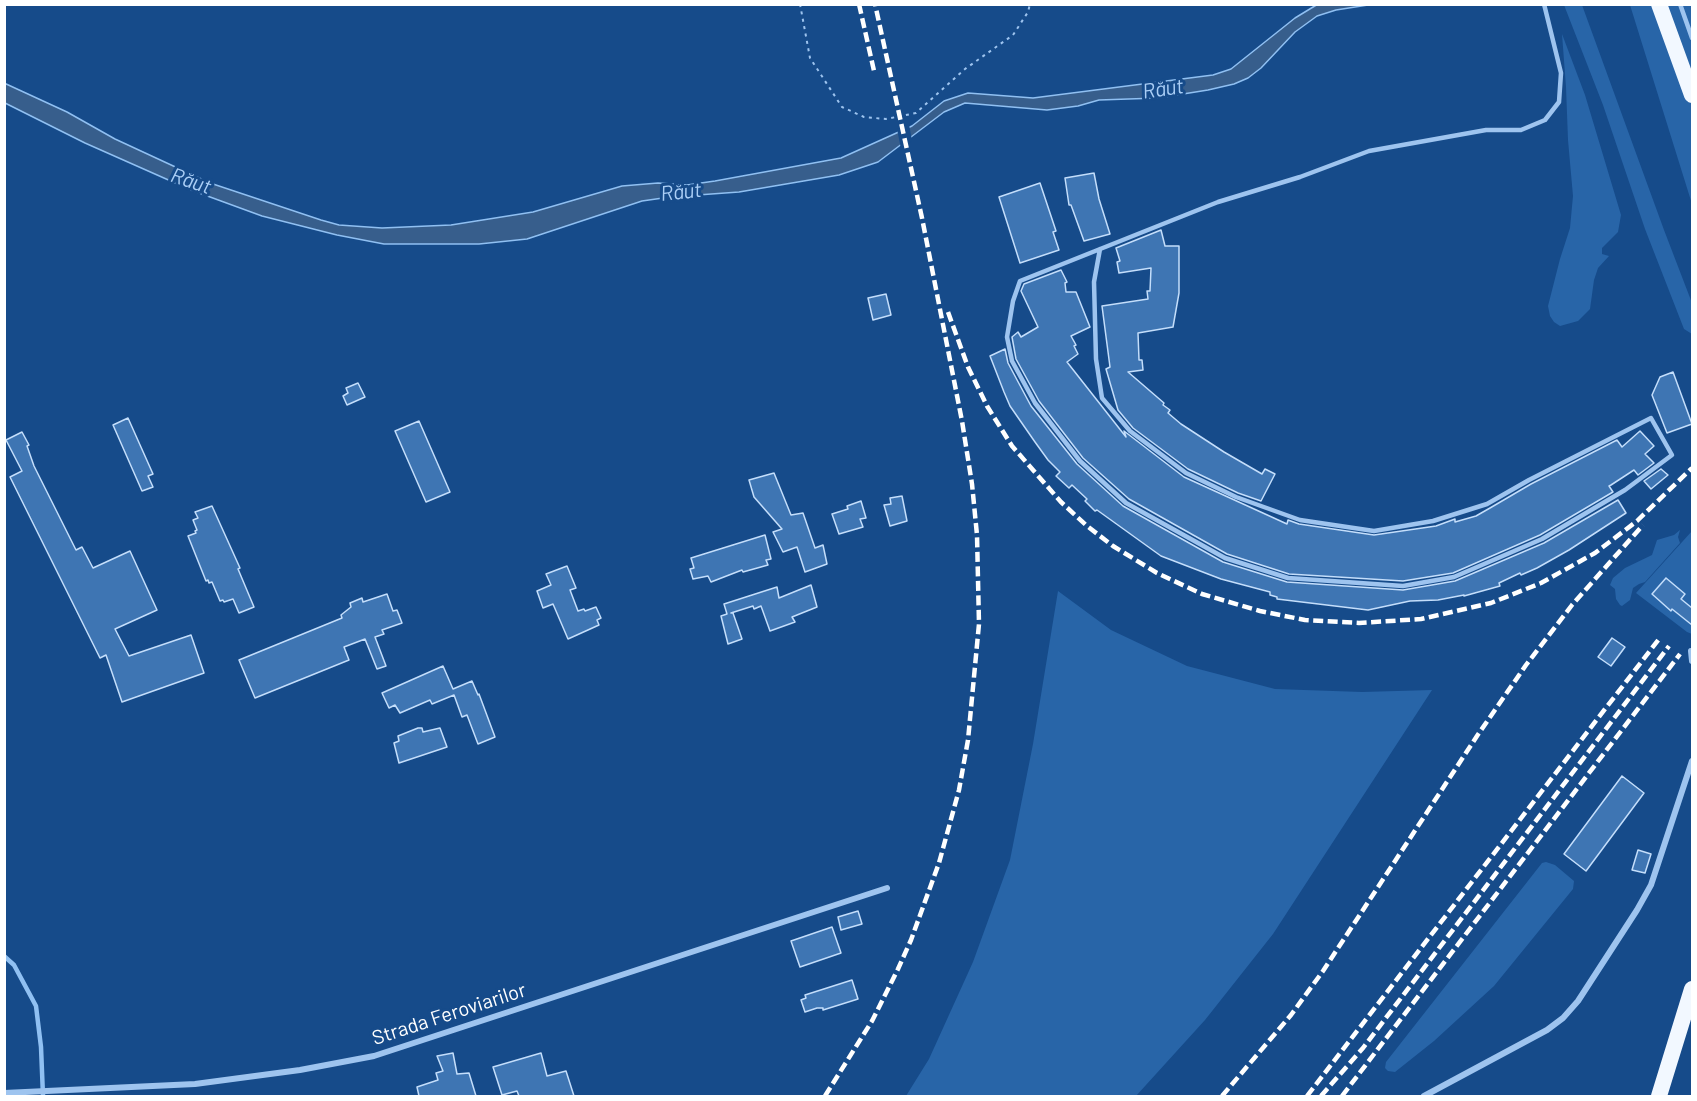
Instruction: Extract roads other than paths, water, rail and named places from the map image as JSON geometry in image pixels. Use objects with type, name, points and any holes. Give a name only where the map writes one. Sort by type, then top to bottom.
[{"type":"highway","points":[[1659,4],[1692,95]]},
{"type":"highway","points":[[1659,1096],[1692,989]]},
{"type":"street","points":[[1691,651],[1692,661]]},
{"type":"street","points":[[1424,1096],[1548,1029],[1578,1001],[1651,885],[1692,761]]},
{"type":"street","name":"Strada Feroviarilor","points":[[4,1093],[195,1084],[300,1070],[374,1056],[887,888]]},
{"type":"lane","points":[[1100,249],[1094,282],[1096,359],[1102,398],[1130,431],[1186,473],[1236,497],[1300,520],[1374,531],[1433,521],[1487,504],[1651,418],[1672,455],[1625,490],[1542,539],[1454,577],[1403,586],[1288,578],[1225,558],[1126,503],[1080,461],[1035,403],[1012,361],[1007,337],[1013,301],[1020,280],[1218,202],[1300,177],[1369,151],[1486,130],[1521,130],[1545,120],[1559,102],[1561,73],[1544,4]]},
{"type":"lane","points":[[1680,4],[1692,38]]},
{"type":"water","name":"Răut","points":[[1318,4],[1368,5],[1336,10],[1317,16],[1295,32],[1261,68],[1248,78],[1234,84],[1158,98],[1099,100],[1078,106],[1047,110],[965,103],[944,112],[878,162],[839,175],[739,192],[642,201],[527,239],[479,244],[384,244],[262,216],[191,190],[85,143],[5,103],[4,83],[67,112],[115,139],[210,183],[339,225],[382,228],[451,225],[533,212],[622,186],[658,183],[687,185],[841,158],[912,126],[944,101],[968,93],[1033,98],[1213,75],[1231,69],[1295,18]]},
{"type":"waterway","points":[[4,956],[14,965],[36,1006],[41,1047],[43,1096]]},
{"type":"railway","points":[[859,4],[874,71]]},
{"type":"railway","points":[[825,1096],[872,1021],[898,969],[939,863],[959,790],[968,740],[979,624],[977,535],[962,421],[922,218],[875,4]]},
{"type":"railway","points":[[948,312],[968,367],[987,406],[1012,446],[1061,502],[1113,546],[1157,573],[1202,594],[1260,611],[1305,620],[1359,623],[1421,619],[1491,603],[1541,583],[1595,553],[1637,521],[1692,468]]},
{"type":"railway","points":[[1222,1096],[1291,1015],[1323,971],[1526,665],[1572,605],[1643,525]]},
{"type":"railway","points":[[1307,1096],[1659,639]]},
{"type":"railway","points":[[1321,1096],[1363,1048],[1669,646]]},
{"type":"railway","points":[[1342,1096],[1680,654]]}]
